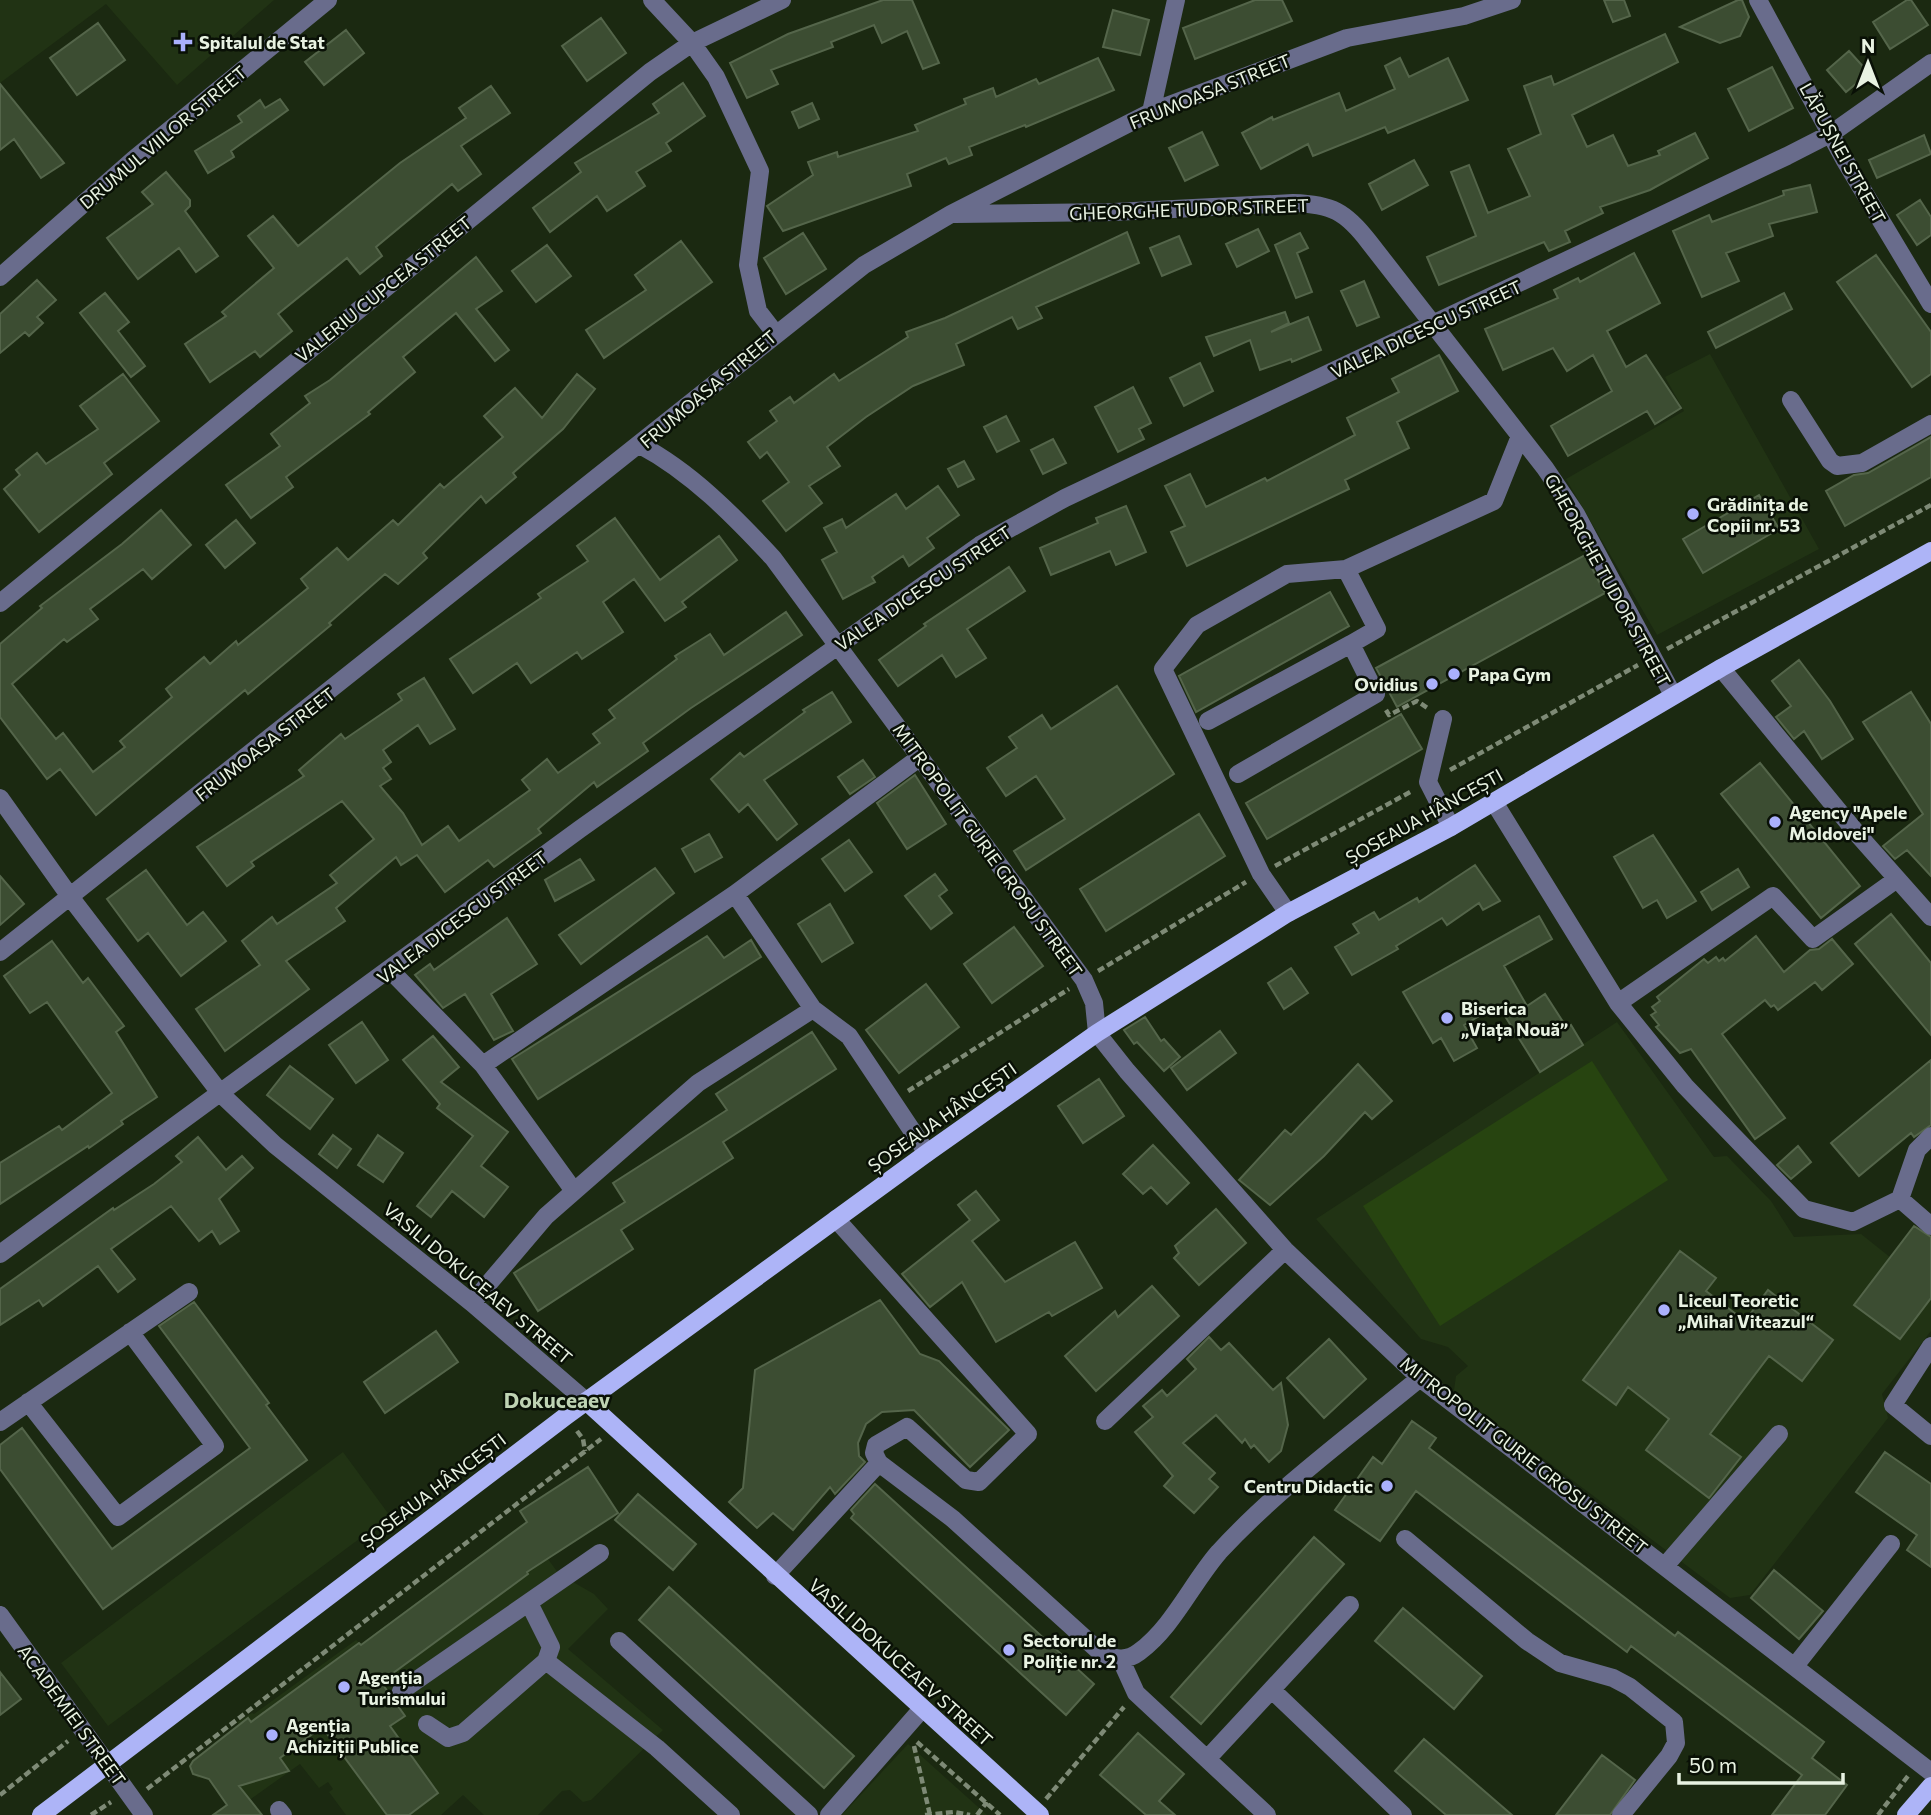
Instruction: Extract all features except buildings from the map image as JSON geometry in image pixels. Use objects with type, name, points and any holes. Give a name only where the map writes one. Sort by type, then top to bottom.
[{"type":"main road","name":"ȘOSEAUA HÂNCEȘTI","points":[[41,1815],[586,1401],[1097,1033],[1288,913],[1451,827],[1673,695],[1931,551]]},
{"type":"main road","name":"VASILI DOKUCEAEV STREET","points":[[586,1401],[921,1710],[1037,1813]]},
{"type":"main road","points":[[1906,1815],[1931,1786]]},
{"type":"street","name":"DRUMUL VIILOR STREET","points":[[0,277],[133,160],[328,0]]},
{"type":"street","points":[[652,0],[692,43],[736,115],[760,171],[748,265],[751,291],[758,311],[775,333]]},
{"type":"street","name":"VALERIU CUPCEA STREET","points":[[0,603],[607,105],[692,43],[782,0]]},
{"type":"street","points":[[1152,111],[1176,0]]},
{"type":"street","name":"FRUMOASA STREET","points":[[0,952],[640,446],[775,333],[864,265],[951,214],[1152,111],[1347,38],[1464,16],[1512,0]]},
{"type":"street","name":"LĂPUȘNEI STREET","points":[[1758,0],[1931,304]]},
{"type":"street","name":"VALEA DICESCU STREET","points":[[0,1254],[580,829],[980,545],[1054,503],[1435,325],[1832,133],[1931,63]]},
{"type":"street","name":"GHEORGHE TUDOR STREET","points":[[951,214],[1114,212],[1293,203],[1321,205],[1351,220],[1520,436],[1576,514],[1673,695]]},
{"type":"street","points":[[1791,400],[1830,461],[1838,466],[1862,463],[1931,424]]},
{"type":"street","points":[[1288,913],[1261,874],[1163,669],[1197,625],[1287,574],[1346,569],[1494,501],[1520,436]]},
{"type":"street","name":"MITROPOLIT GURIE GROSU STREET","points":[[640,446],[662,457],[743,526],[773,558],[840,645],[919,758],[1084,980],[1094,1003],[1097,1033],[1127,1071],[1285,1250],[1420,1378],[1925,1767]]},
{"type":"street","points":[[1208,721],[1377,629],[1346,569]]},
{"type":"street","points":[[1238,774],[1376,694],[1351,644]]},
{"type":"street","points":[[1721,668],[1931,917]]},
{"type":"street","points":[[1443,719],[1428,782],[1451,827]]},
{"type":"street","points":[[483,1065],[735,894],[919,758]]},
{"type":"street","name":"VASILI DOKUCEAEV STREET","points":[[0,797],[71,898],[221,1094],[275,1145],[472,1303],[586,1401]]},
{"type":"street","points":[[1494,802],[1618,1003],[1685,1086],[1804,1209],[1853,1222],[1900,1199],[1917,1150],[1931,1136]]},
{"type":"street","points":[[1618,1003],[1773,896],[1812,939],[1897,879]]},
{"type":"street","points":[[735,894],[813,1009],[849,1036],[927,1153]]},
{"type":"street","points":[[390,970],[483,1065],[574,1191]]},
{"type":"street","points":[[472,1303],[546,1216],[698,1083],[813,1009]]},
{"type":"street","points":[[1900,1199],[1931,1226]]},
{"type":"street","points":[[836,1219],[1028,1434],[979,1482],[966,1480],[907,1427],[876,1445],[874,1453],[879,1463],[953,1519],[1100,1652],[1121,1660],[1138,1653],[1155,1636],[1218,1554],[1266,1504],[1420,1378]]},
{"type":"street","points":[[1105,1421],[1285,1250]]},
{"type":"street","points":[[0,1422],[189,1292]]},
{"type":"street","points":[[28,1402],[118,1517],[215,1446],[130,1332]]},
{"type":"street","points":[[1931,1346],[1893,1405],[1931,1436]]},
{"type":"street","points":[[1665,1566],[1779,1434]]},
{"type":"street","points":[[775,1576],[879,1463]]},
{"type":"street","points":[[1405,1539],[1527,1641],[1560,1663],[1613,1678],[1630,1687],[1674,1722],[1676,1743],[1670,1756],[1621,1815]]},
{"type":"street","points":[[1795,1665],[1891,1544]]},
{"type":"street","points":[[401,1691],[600,1553]]},
{"type":"street","points":[[427,1724],[448,1738],[463,1733],[546,1661],[551,1647],[529,1603]]},
{"type":"street","points":[[1207,1759],[1350,1605]]},
{"type":"street","name":"ACADEMIEI STREET","points":[[0,1615],[144,1815]]},
{"type":"street","points":[[619,1641],[809,1815]]},
{"type":"street","points":[[1121,1660],[1136,1693],[1267,1815]]},
{"type":"street","points":[[546,1661],[657,1748],[731,1815]]},
{"type":"street","points":[[1272,1691],[1403,1815]]},
{"type":"street","points":[[829,1815],[921,1710]]},
{"type":"path","points":[[893,1101],[1084,980],[1261,874],[1931,505]]},
{"type":"path","points":[[1376,694],[1389,715],[1417,701],[1443,719]]},
{"type":"path","points":[[165,1774],[615,1428]]},
{"type":"path","points":[[576,1430],[583,1438],[585,1451]]},
{"type":"path","points":[[1037,1813],[1136,1693]]},
{"type":"path","points":[[0,1795],[83,1728]]},
{"type":"path","points":[[970,1815],[954,1812],[928,1814],[913,1738],[1000,1815]]},
{"type":"path","points":[[1878,1815],[1925,1767]]},
{"type":"path","points":[[92,1815],[113,1802],[118,1803]]},
{"type":"shaded area","name":"Spitalul de Stat","points":[[0,0],[274,0],[177,85],[106,4],[0,83]]},
{"type":"shaded area","name":"Grădinița de Copii nr. 53","points":[[1710,354],[1819,549],[1657,635],[1566,479],[1684,411],[1665,377]]},
{"type":"shaded area","name":"Liceul Teoretic „Mihai Viteazul“","points":[[1617,1022],[1714,1157],[1727,1156],[1771,1201],[1794,1237],[1861,1234],[1931,1290],[1931,1331],[1882,1394],[1888,1418],[1750,1595],[1730,1598],[1457,1394],[1454,1390],[1456,1376],[1468,1366],[1448,1347],[1421,1339],[1316,1219]]},
{"type":"shaded area","points":[[1592,1061],[1668,1180],[1440,1326],[1363,1206]]},
{"type":"shaded area","points":[[343,1452],[390,1516],[108,1726],[61,1663]]},
{"type":"shaded area","points":[[522,1524],[559,1574],[594,1594],[608,1609],[568,1649],[663,1730],[591,1800],[583,1802],[570,1790],[562,1791],[538,1815],[484,1815],[463,1795],[441,1815],[346,1815],[329,1792],[333,1789],[328,1782],[319,1788],[300,1764],[248,1801],[219,1778],[212,1783],[207,1776],[198,1778],[191,1771],[193,1761],[239,1725],[237,1722],[254,1714],[356,1640],[361,1644]]},
{"type":"shaded area","points":[[908,1744],[987,1815],[842,1815]]},
{"type":"place","name":"Spitalul de Stat","points":[[183,42]]},
{"type":"place","name":"Grădinița de Copii nr. 53","points":[[1693,514]]},
{"type":"place","name":"Papa Gym","points":[[1454,674]]},
{"type":"place","name":"Ovidius","points":[[1432,684]]},
{"type":"place","name":"Agency \"Apele Moldovei\"","points":[[1775,822]]},
{"type":"place","name":"Biserica „Viața Nouă”","points":[[1447,1018]]},
{"type":"place","name":"Liceul Teoretic „Mihai Viteazul“","points":[[1664,1310]]},
{"type":"place","name":"Centru Didactic","points":[[1387,1486]]},
{"type":"place","name":"Sectorul de Poliție nr. 2","points":[[1009,1650]]},
{"type":"place","name":"Agenția Turismului","points":[[344,1687]]},
{"type":"place","name":"Agenția Achiziții Publice","points":[[272,1735]]},
{"type":"district","name":"Dokuceaev","points":[[557,1399]]}]
